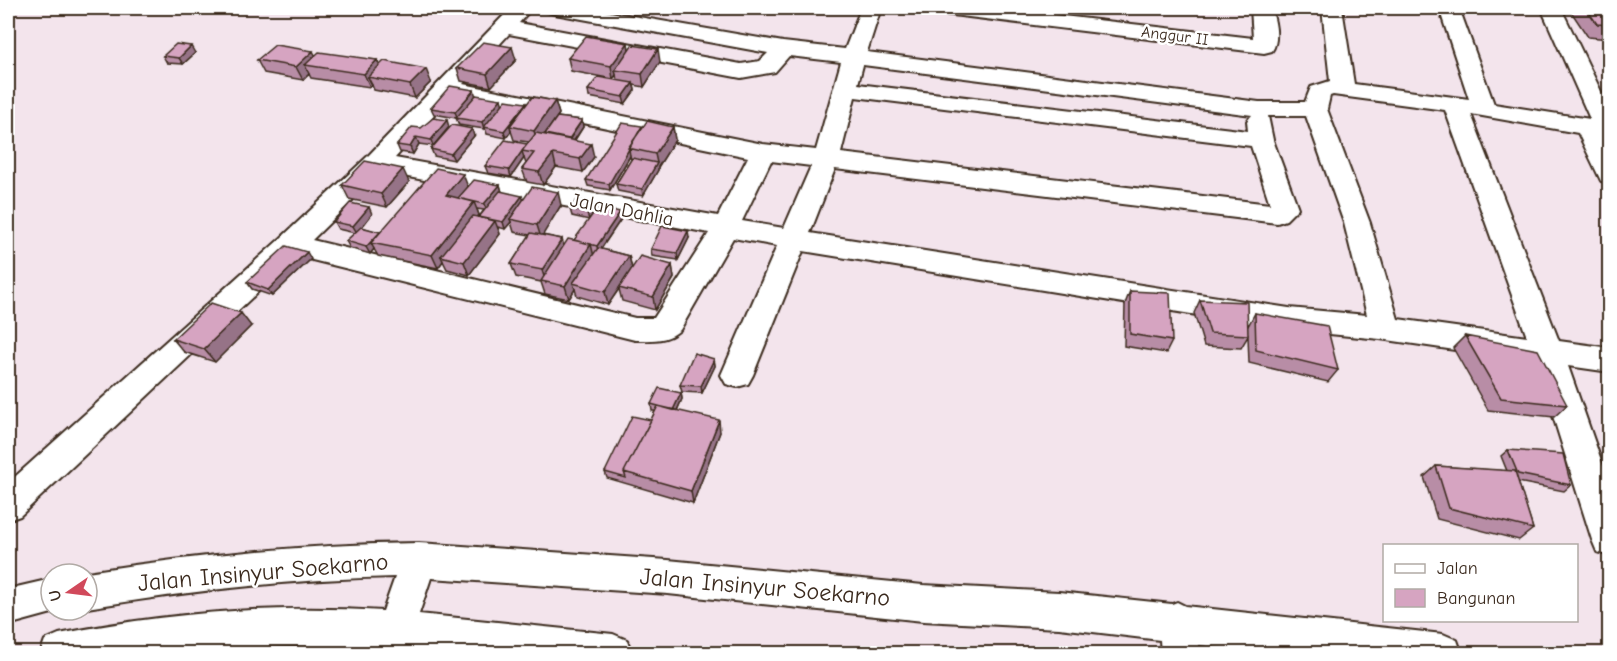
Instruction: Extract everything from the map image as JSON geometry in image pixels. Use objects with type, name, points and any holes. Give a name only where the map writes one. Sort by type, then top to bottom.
[{"type":"street","points":[[555,8],[783,49],[854,56],[1259,109],[1315,109]]},
{"type":"street","points":[[737,375],[826,161],[854,56],[871,8]]},
{"type":"street","name":"Anggur II","points":[[944,8],[1264,46],[1266,43],[1265,25],[1261,8]]},
{"type":"street","points":[[1332,8],[1343,90]]},
{"type":"street","points":[[1449,8],[1484,108]]},
{"type":"street","points":[[1380,328],[1383,321],[1357,223],[1315,109],[1320,92],[1332,88],[1484,108],[1587,127],[1604,124],[1551,8]]},
{"type":"street","points":[[8,505],[291,245],[376,163],[513,17],[741,71],[767,68],[783,49]]},
{"type":"street","points":[[448,88],[763,152],[1278,214],[1285,208],[1261,140],[1259,109]]},
{"type":"street","points":[[845,89],[1261,140]]},
{"type":"street","points":[[1455,104],[1548,352],[1610,540]]},
{"type":"street","points":[[1587,127],[1610,175]]},
{"type":"street","points":[[291,245],[647,331],[660,329],[669,322],[725,229],[763,152]]},
{"type":"street","name":"Jalan Dahlia","points":[[376,163],[725,229],[1289,319],[1380,328],[1610,360]]},
{"type":"street","points":[[394,633],[419,560]]},
{"type":"street","name":"Jalan Insinyur Soekarno","points":[[99,588],[148,580],[334,561],[419,560],[668,577],[922,603],[1059,610],[1179,637],[1443,654]]},
{"type":"street","points":[[8,608],[39,600]]},
{"type":"street","points":[[59,654],[133,638],[250,627],[354,628],[613,654]]},
{"type":"building","points":[[1586,8],[1610,8],[1610,25],[1597,24]]},
{"type":"building","points":[[586,36],[628,43],[611,66],[568,58]]},
{"type":"building","points":[[483,42],[512,47],[487,74],[457,68]]},
{"type":"building","points":[[176,44],[191,46],[179,58],[163,56]]},
{"type":"building","points":[[275,45],[313,51],[296,67],[257,60]]},
{"type":"building","points":[[632,45],[658,49],[642,74],[615,70]]},
{"type":"building","points":[[319,52],[377,60],[364,74],[305,65]]},
{"type":"building","points":[[384,61],[426,69],[410,85],[368,77]]},
{"type":"building","points":[[598,77],[633,83],[623,97],[588,90]]},
{"type":"building","points":[[450,86],[474,90],[455,112],[431,108]]},
{"type":"building","points":[[476,95],[501,99],[482,122],[456,118]]},
{"type":"building","points":[[532,97],[555,101],[534,131],[510,126]]},
{"type":"building","points":[[506,100],[526,103],[504,131],[484,127]]},
{"type":"building","points":[[557,117],[582,120],[569,139],[545,134]]},
{"type":"building","points":[[433,118],[447,120],[431,140],[416,137],[410,147],[397,145],[412,127],[421,128]]},
{"type":"building","points":[[647,121],[673,127],[655,154],[628,148]]},
{"type":"building","points":[[622,123],[642,126],[609,184],[586,180]]},
{"type":"building","points":[[452,125],[472,129],[451,154],[431,149]]},
{"type":"building","points":[[536,133],[591,144],[580,159],[553,154],[539,172],[522,169],[534,153],[522,151]]},
{"type":"building","points":[[505,140],[527,144],[509,170],[485,166]]},
{"type":"building","points":[[632,158],[657,163],[642,189],[616,184]]},
{"type":"building","points":[[365,161],[403,169],[381,194],[342,185]]},
{"type":"building","points":[[436,168],[463,174],[446,195],[474,202],[432,255],[371,243]]},
{"type":"building","points":[[474,180],[500,185],[484,204],[458,198]]},
{"type":"building","points":[[532,187],[558,192],[537,225],[510,219]]},
{"type":"building","points":[[500,191],[522,196],[503,222],[479,217]]},
{"type":"building","points":[[577,200],[593,203],[587,213],[570,209]]},
{"type":"building","points":[[350,203],[369,207],[353,226],[334,222]]},
{"type":"building","points":[[598,207],[620,212],[597,246],[574,240]]},
{"type":"building","points":[[473,216],[495,221],[464,262],[441,256]]},
{"type":"building","points":[[662,226],[688,231],[677,253],[651,249]]},
{"type":"building","points":[[361,227],[380,232],[366,247],[346,241]]},
{"type":"building","points":[[531,233],[562,239],[542,270],[511,264]]},
{"type":"building","points":[[568,239],[591,244],[565,286],[541,281]]},
{"type":"building","points":[[286,246],[307,252],[268,290],[247,282]]},
{"type":"building","points":[[598,248],[629,256],[605,292],[573,283]]},
{"type":"building","points":[[640,256],[672,265],[653,297],[619,288]]},
{"type":"building","points":[[1130,291],[1170,293],[1172,341],[1130,334]]},
{"type":"building","points":[[1200,300],[1247,302],[1248,335],[1210,333]]},
{"type":"building","points":[[211,303],[241,313],[204,349],[173,339]]},
{"type":"building","points":[[1255,313],[1327,326],[1338,370],[1256,350]]},
{"type":"building","points":[[1465,336],[1538,350],[1567,405],[1501,398]]},
{"type":"building","points":[[694,353],[714,359],[701,386],[680,385]]},
{"type":"building","points":[[659,388],[681,393],[673,410],[651,404]]},
{"type":"building","points":[[658,406],[719,420],[691,491],[624,472]]},
{"type":"building","points":[[632,416],[651,420],[624,472],[626,478],[605,472]]},
{"type":"building","points":[[1508,450],[1563,454],[1571,485],[1518,474]]},
{"type":"building","points":[[1436,466],[1515,471],[1533,529],[1449,508]]}]
